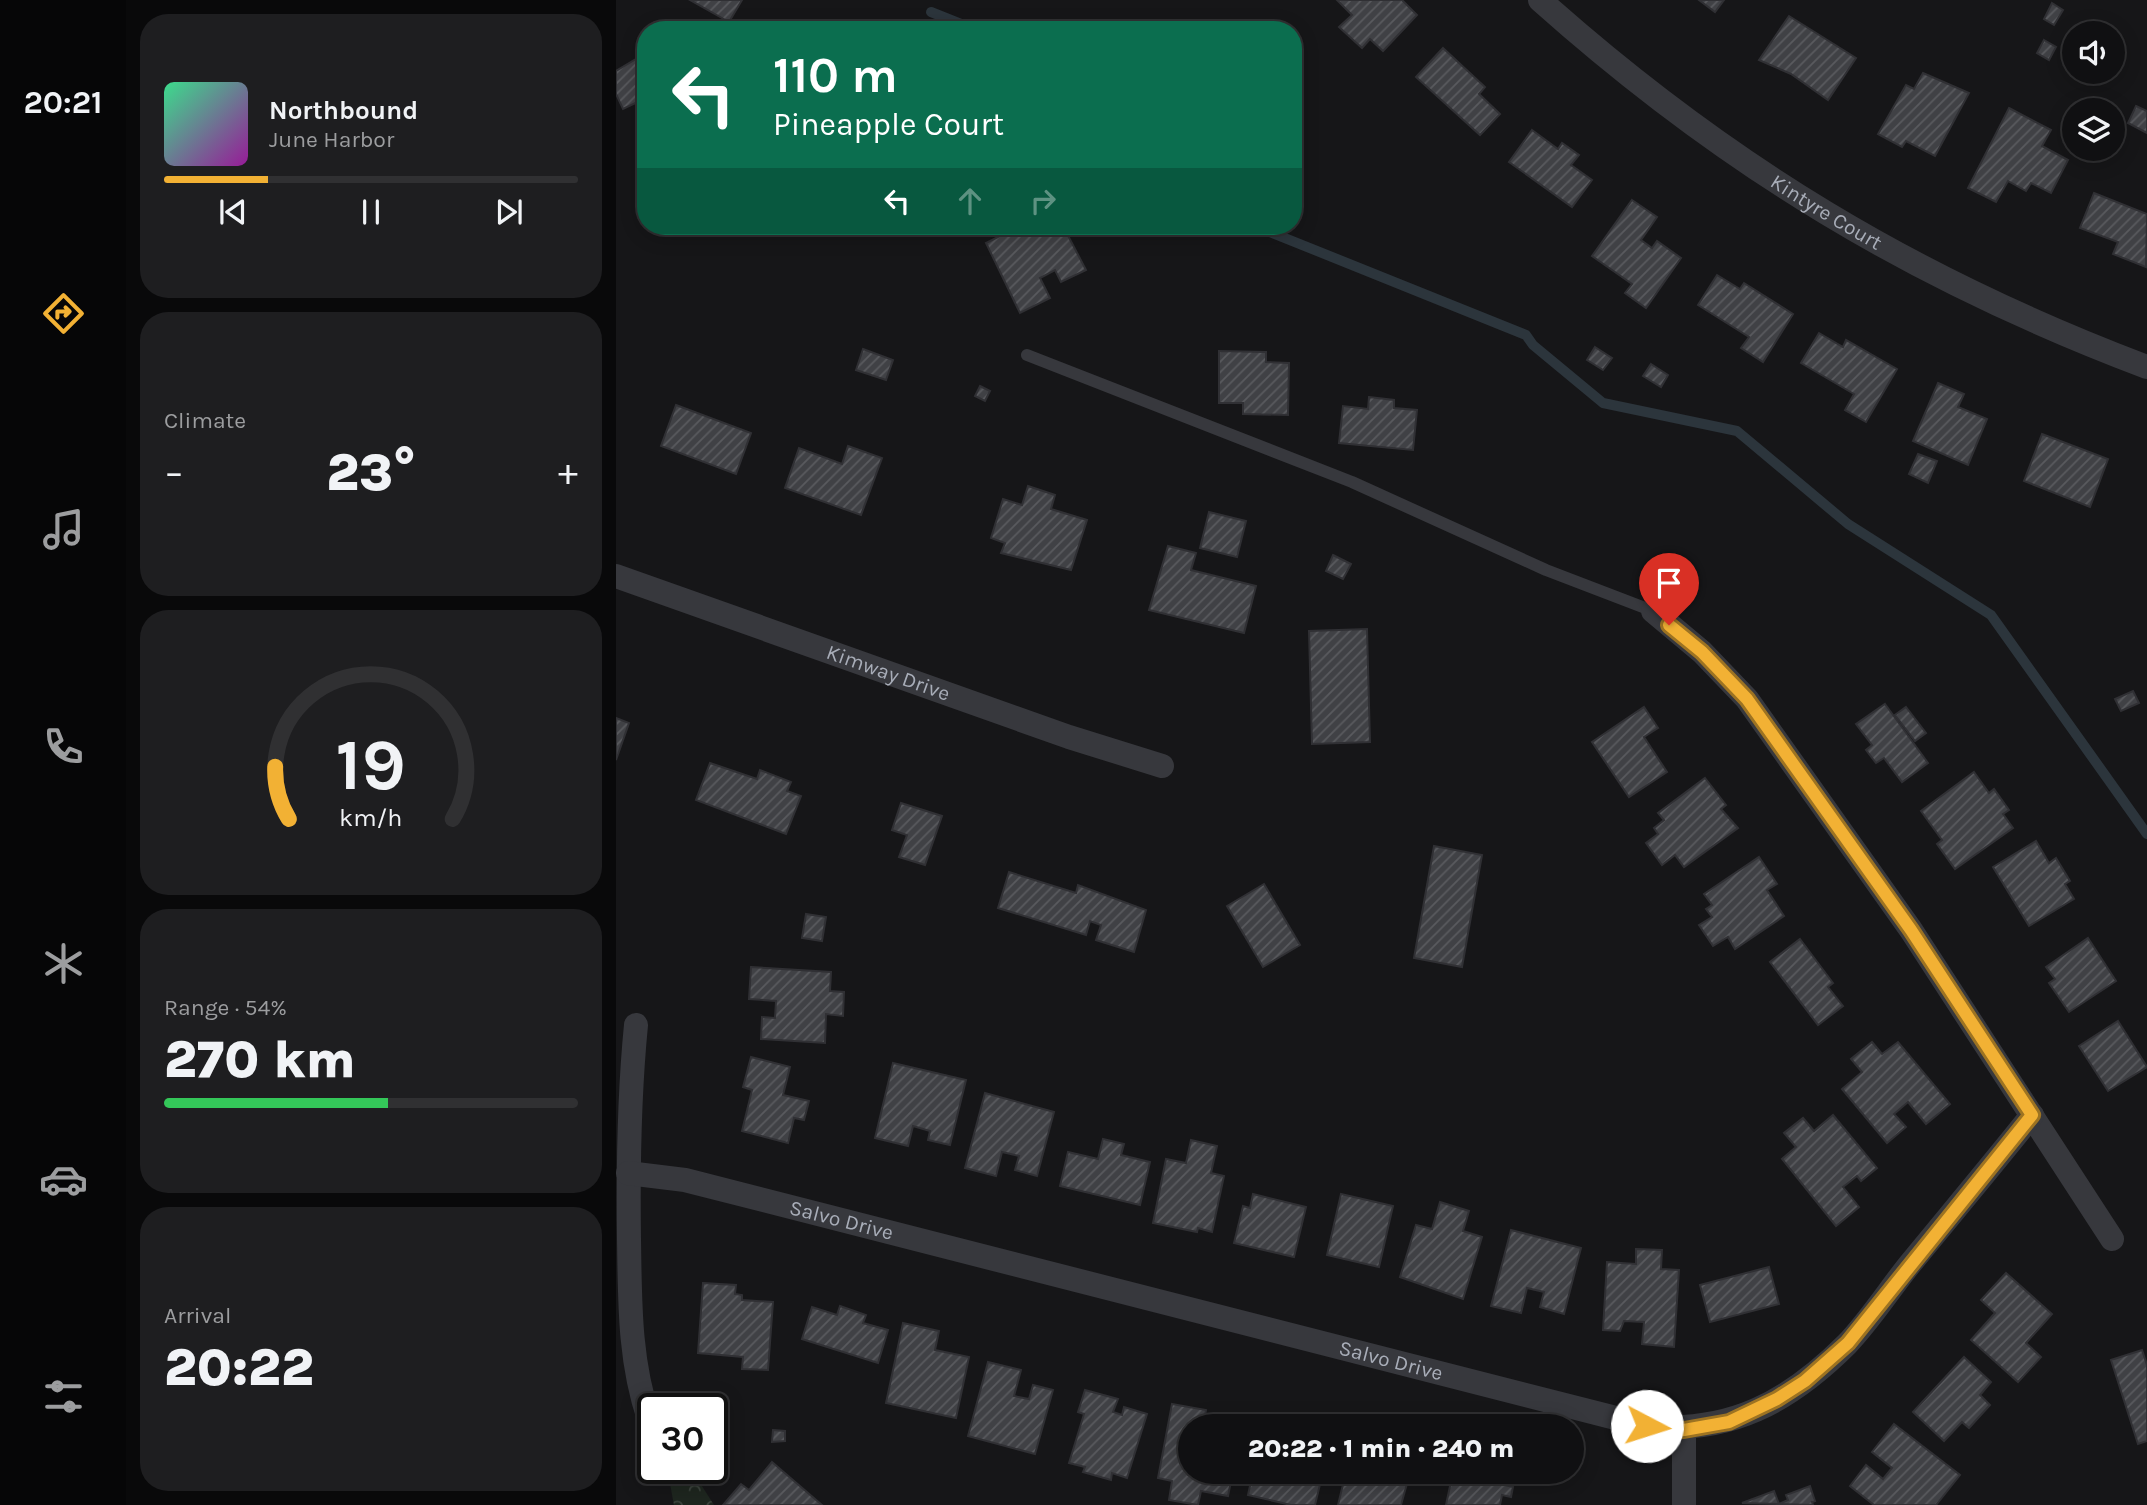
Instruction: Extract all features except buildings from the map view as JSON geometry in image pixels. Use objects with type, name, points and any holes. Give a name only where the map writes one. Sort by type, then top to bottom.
[{"type":"street","name":"Kintyre Court","points":[[1540,0],[1692,126],[1810,206],[1951,283],[2017,315],[2147,367]]},
{"type":"street","name":"Kimway Drive","points":[[616,576],[1069,737],[1162,766]]},
{"type":"street","points":[[1653,611],[1702,652],[1747,699],[1911,930],[2112,1239]]},
{"type":"street","points":[[636,1025],[628,1173],[631,1328],[640,1393]]},
{"type":"street","name":"Salvo Drive","points":[[628,1173],[698,1184],[1647,1426],[1684,1430],[1729,1422],[1777,1399],[1805,1381],[1848,1343],[2032,1115]]},
{"type":"street","points":[[1684,1430],[1684,1505]]},
{"type":"lane","points":[[1027,355],[1352,482],[1546,570],[1653,611]]},
{"type":"green space","points":[[670,1484],[701,1484],[714,1505],[674,1505]]},
{"type":"waterway","points":[[931,12],[954,21]]},
{"type":"waterway","points":[[1277,235],[1526,335],[1533,345],[1603,403],[1737,431],[1848,524],[1991,615],[2147,834]]},
{"type":"route","points":[[1647,1426],[1684,1430],[1729,1422],[1777,1399],[1805,1381],[1848,1343],[2032,1115],[1911,930],[1747,699],[1702,652],[1669,625]]}]
